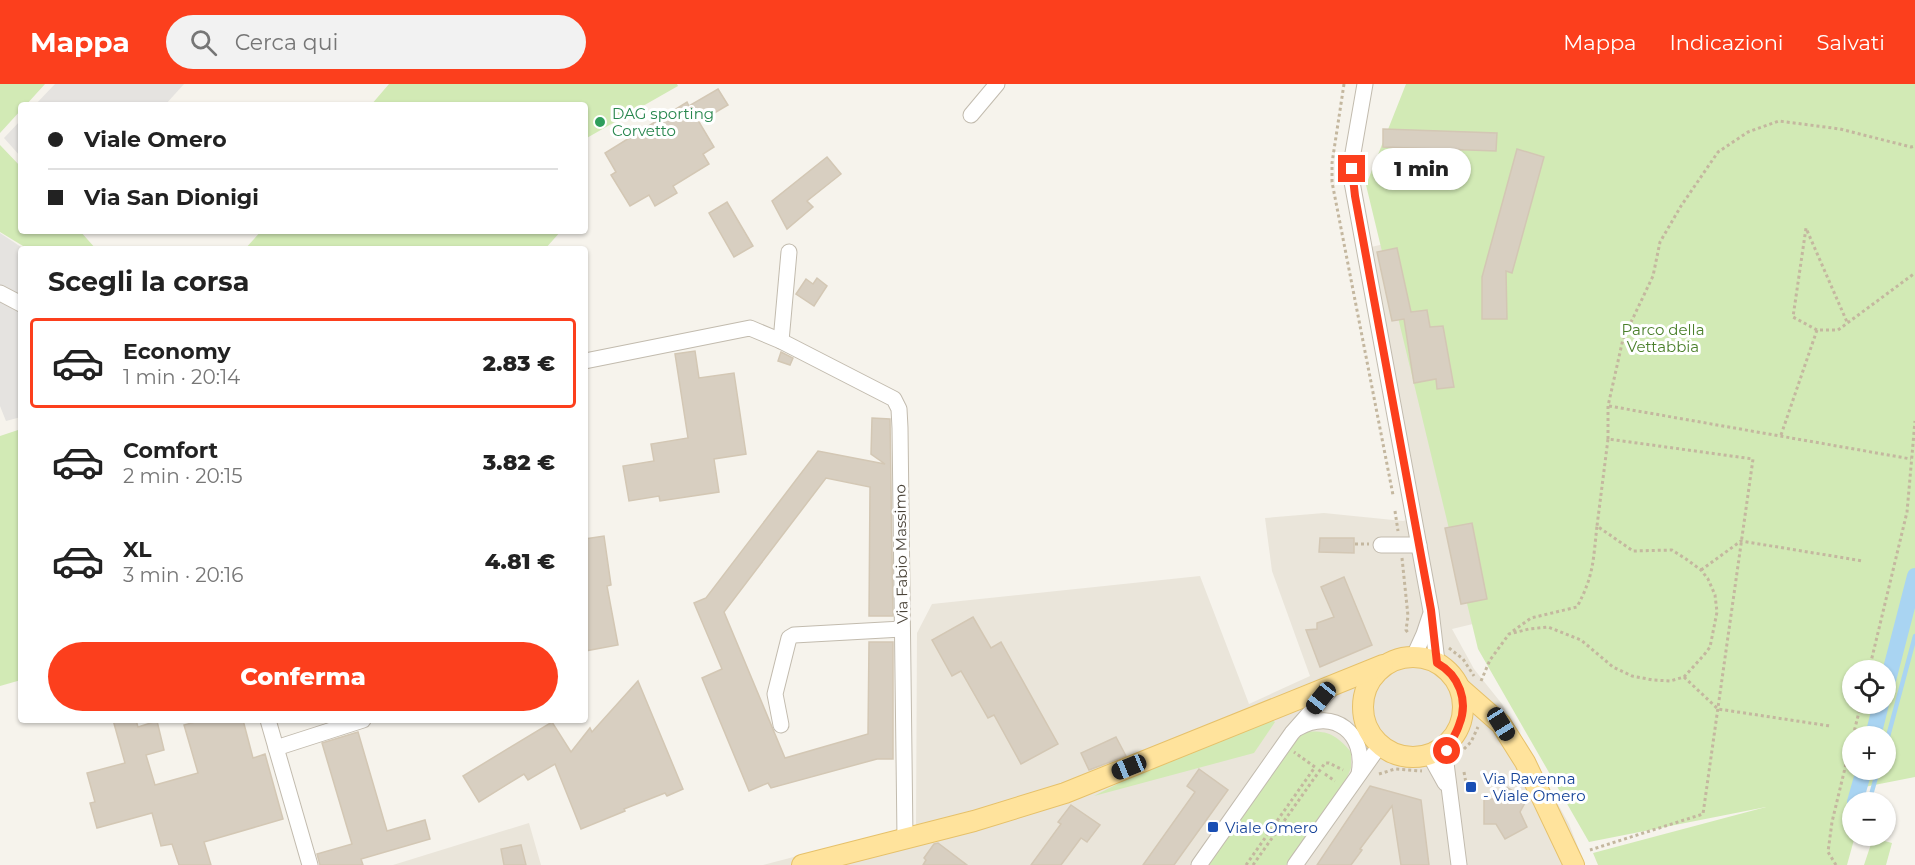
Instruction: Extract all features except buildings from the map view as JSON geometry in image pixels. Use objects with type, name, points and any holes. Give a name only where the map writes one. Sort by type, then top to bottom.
[{"type":"main road","points":[[802,865],[974,821],[1065,793],[1398,658],[1439,653],[1450,673],[1468,686],[1463,696],[1473,716]]},
{"type":"main road","points":[[1383,665],[1368,682],[1362,704],[1366,727],[1380,745],[1401,755],[1427,762],[1438,750],[1454,747],[1456,732],[1473,716],[1487,710],[1501,724],[1525,762],[1574,865]]},
{"type":"street","points":[[971,115],[997,84]]},
{"type":"street","points":[[1365,84],[1353,153],[1352,182],[1439,653]]},
{"type":"street","points":[[588,360],[750,328],[781,340],[789,252]]},
{"type":"street","points":[[0,292],[18,302]]},
{"type":"street","name":"Via Fabio Massimo","points":[[781,340],[886,394],[894,399],[898,409],[905,838]]},
{"type":"street","points":[[1381,545],[1419,545]]},
{"type":"street","points":[[1414,656],[1431,610]]},
{"type":"street","points":[[781,725],[775,694],[789,638],[794,635],[902,629]]},
{"type":"street","points":[[1199,865],[1296,729],[1321,698],[1335,685]]},
{"type":"street","points":[[1295,865],[1361,762],[1355,739],[1343,727],[1320,720],[1312,721],[1296,729]]},
{"type":"street","points":[[269,723],[310,865]]},
{"type":"street","points":[[276,748],[354,723]]},
{"type":"street","points":[[1352,774],[1380,745]]},
{"type":"street","points":[[1454,747],[1446,763],[1459,865]]},
{"type":"street","points":[[1427,762],[1438,767],[1450,795]]},
{"type":"path","points":[[1482,681],[1490,660],[1509,634],[1531,618],[1577,607],[1589,584],[1594,563],[1608,439],[1608,406],[1623,339],[1653,276],[1660,242],[1681,206],[1718,152],[1748,132],[1779,121],[1840,129],[1911,147],[1915,146]]},
{"type":"path","points":[[1847,323],[1806,228],[1793,316],[1817,330],[1838,330],[1915,273]]},
{"type":"path","points":[[1781,435],[1817,330]]},
{"type":"path","points":[[1608,406],[1911,459]]},
{"type":"path","points":[[1871,660],[1906,512],[1915,421]]},
{"type":"path","points":[[1590,850],[1703,814],[1753,459],[1608,439]]},
{"type":"path","points":[[1509,634],[1528,628],[1548,627],[1581,640],[1613,667],[1632,676],[1670,681],[1684,677],[1710,647],[1717,612],[1715,595],[1701,570],[1672,550],[1633,552],[1597,526]]},
{"type":"path","points":[[1701,570],[1741,541],[1863,561]]},
{"type":"path","points":[[1401,556],[1408,620],[1406,630],[1410,634]]},
{"type":"path","points":[[1439,653],[1463,659],[1468,686]]},
{"type":"path","points":[[1684,677],[1718,709],[1830,726]]},
{"type":"path","points":[[1454,747],[1471,742],[1473,716]]},
{"type":"path","points":[[1246,865],[1315,767],[1293,752]]},
{"type":"path","points":[[1254,865],[1324,763],[1328,762],[1352,774]]},
{"type":"path","points":[[1375,778],[1379,773],[1395,769],[1408,771],[1427,762]]},
{"type":"path","points":[[1464,771],[1468,794]]},
{"type":"path","points":[[1325,774],[1339,784]]},
{"type":"path","points":[[1836,865],[1828,852],[1832,822],[1842,780]]},
{"type":"shaded area","points":[[55,84],[184,84],[168,102],[38,102]]},
{"type":"shaded area","points":[[18,123],[18,154],[4,138]]},
{"type":"shaded area","points":[[0,233],[20,246],[18,418],[6,421],[0,406]]},
{"type":"shaded area","points":[[1432,233],[1552,605],[1452,629],[1474,669],[1502,704],[1569,824],[1585,865],[763,865],[916,825],[917,633],[932,604],[1200,576],[1249,704],[1310,676],[1272,571],[1265,518],[1324,513],[1403,521],[1421,516],[1371,247]]},
{"type":"shaded area","points":[[529,823],[541,865],[393,865]]},
{"type":"green space","points":[[0,84],[45,84],[29,102],[18,102],[18,113],[0,133]]},
{"type":"green space","name":"DAG sporting Corvetto","points":[[389,84],[677,84],[678,86],[588,137],[588,102],[374,102]]},
{"type":"green space","name":"Parco della Vettabbia","points":[[1406,84],[1915,84],[1915,777],[1859,788],[1858,792],[1842,792],[1842,846],[1852,846],[1847,865],[1598,865],[1593,853],[1766,807],[1589,842],[1478,649],[1366,185]]},
{"type":"green space","points":[[0,145],[18,164],[18,234],[83,234],[93,246],[23,246],[0,232]]},
{"type":"green space","points":[[258,234],[558,234],[548,246],[248,246]]},
{"type":"green space","points":[[18,430],[18,681],[0,686],[0,436]]},
{"type":"green space","points":[[1269,718],[1275,722],[1254,753],[1094,796],[1146,769]]},
{"type":"green space","points":[[1305,732],[1326,733],[1341,741],[1351,752],[1351,768],[1345,782],[1286,865],[1207,865],[1290,746]]},
{"type":"green space","points":[[1870,846],[1891,846],[1886,865],[1864,865]]},
{"type":"waterway","points":[[1893,660],[1915,576]]},
{"type":"waterway","points":[[1891,726],[1915,636]]},
{"type":"waterway","points":[[1876,726],[1878,714]]},
{"type":"waterway","points":[[1858,792],[1861,780]]},
{"type":"waterway","points":[[1872,792],[1875,780]]},
{"type":"place","name":"DAG sporting Corvetto","points":[[600,122]]},
{"type":"place","name":"Via Ravenna - Viale Omero","points":[[1471,787]]},
{"type":"place","name":"Viale Omero","points":[[1213,827]]},
{"type":"route","points":[[1352,169],[1352,182],[1431,610],[1437,663],[1447,669],[1463,696],[1459,727],[1447,751]]}]
